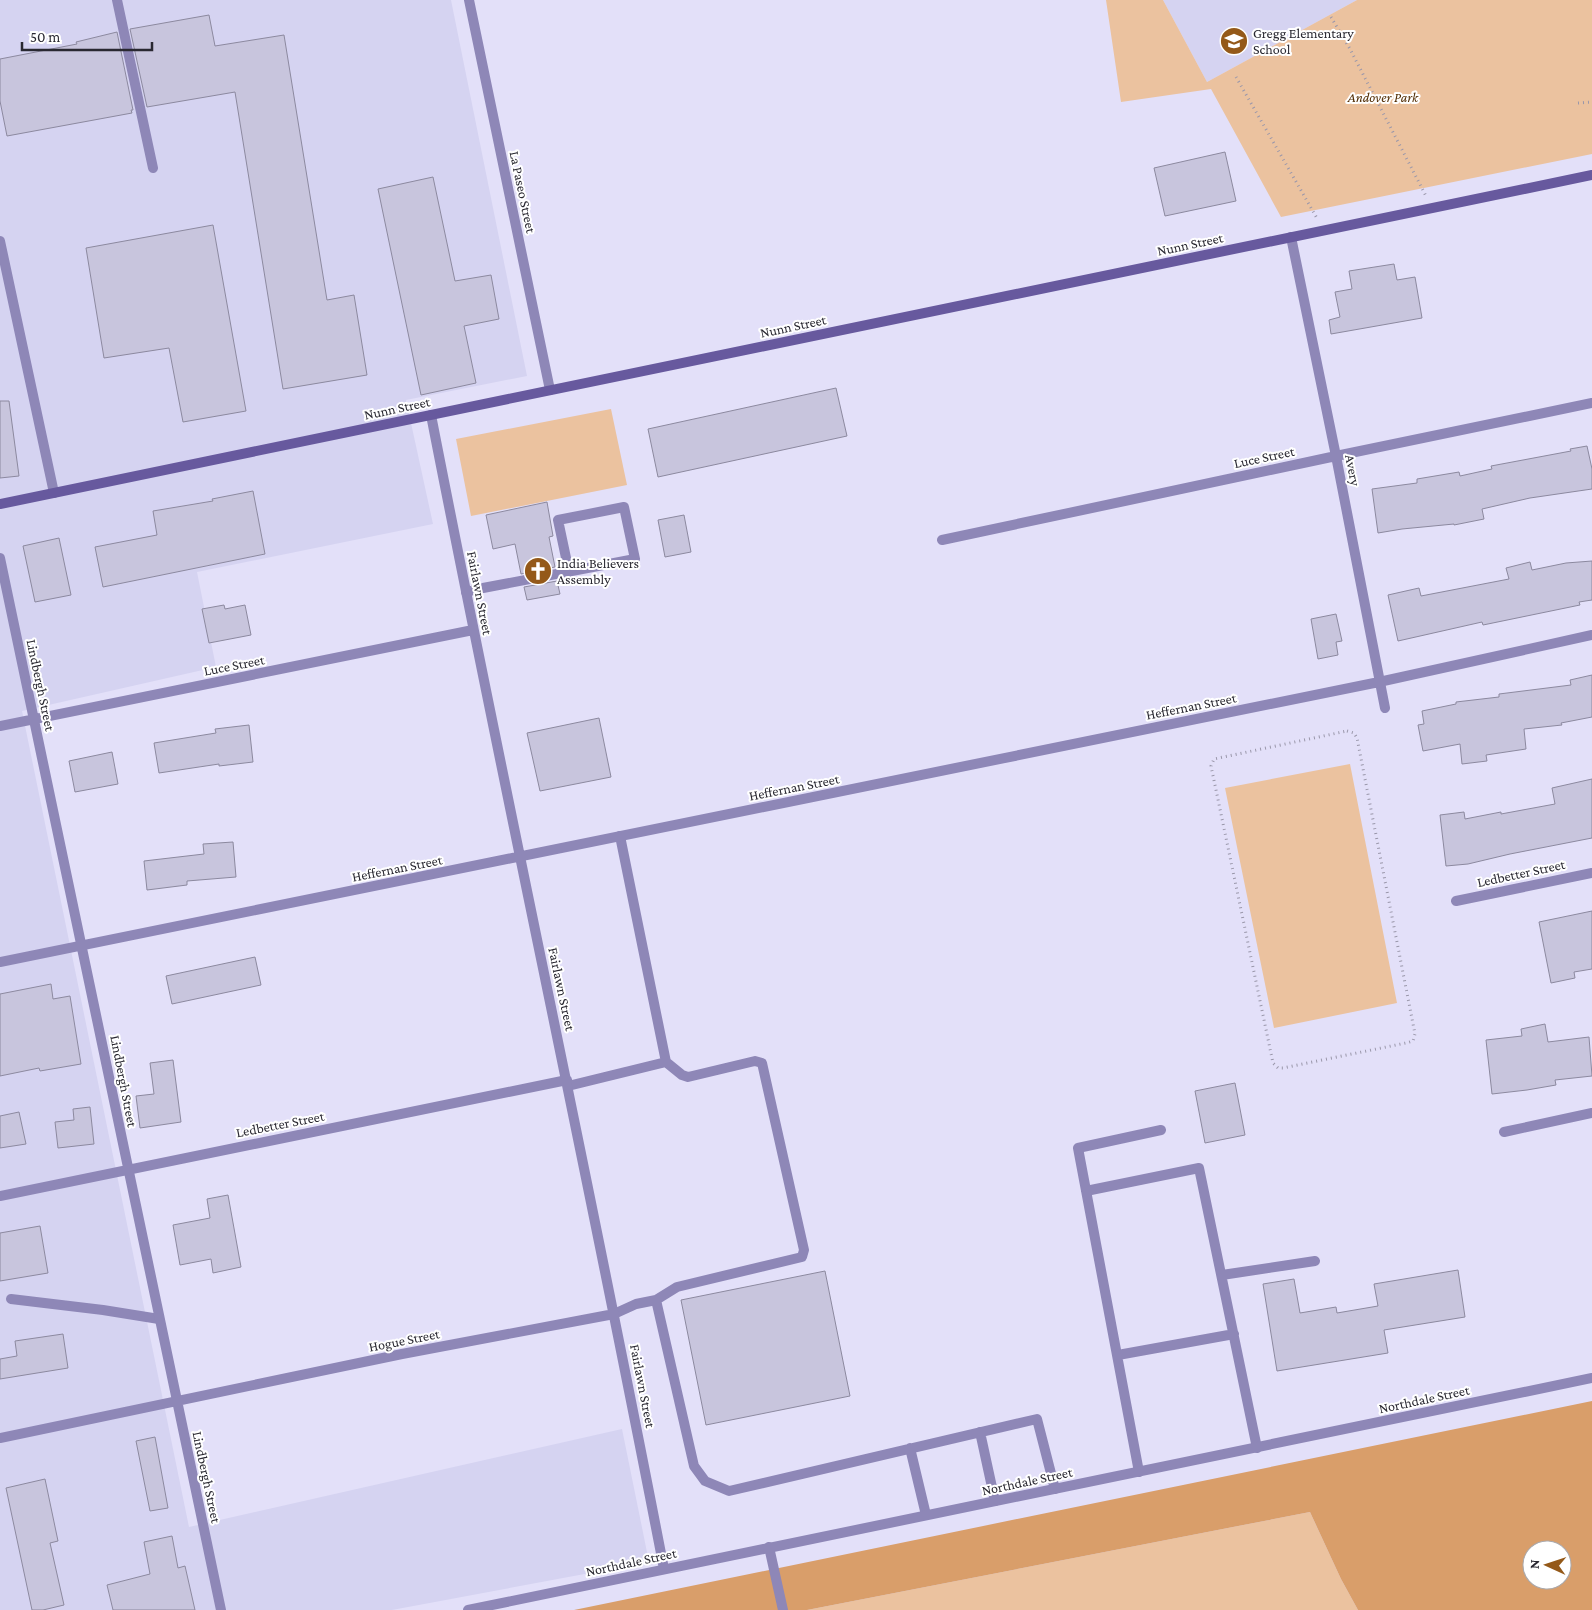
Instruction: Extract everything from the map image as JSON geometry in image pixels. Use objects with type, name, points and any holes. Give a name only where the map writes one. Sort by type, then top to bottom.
[{"type":"street","points":[[117,0],[153,168]]},
{"type":"street","name":"La Paseo Street","points":[[469,0],[550,390]]},
{"type":"street","name":"Nunn Street","points":[[0,504],[1592,175]]},
{"type":"street","name":"Avery","points":[[1291,237],[1385,708]]},
{"type":"street","points":[[0,241],[54,493]]},
{"type":"street","name":"Luce Street","points":[[942,540],[1336,456],[1592,404]]},
{"type":"street","name":"Fairlawn Street","points":[[431,415],[664,1569]]},
{"type":"street","points":[[466,592],[569,572],[635,559],[624,507],[558,520],[569,572]]},
{"type":"street","name":"Lindbergh Street","points":[[0,558],[221,1610]]},
{"type":"street","name":"Luce Street","points":[[0,726],[473,630]]},
{"type":"street","name":"Heffernan Street","points":[[0,962],[1379,682],[1592,635]]},
{"type":"street","points":[[620,836],[666,1062]]},
{"type":"street","name":"Ledbetter Street","points":[[1456,901],[1592,872]]},
{"type":"street","name":"Hogue Street","points":[[0,1438],[402,1354],[614,1314],[636,1304],[656,1300],[676,1287],[802,1257],[804,1250],[762,1063],[756,1061],[688,1077],[682,1075],[666,1062]]},
{"type":"street","name":"Ledbetter Street","points":[[0,1196],[666,1062]]},
{"type":"street","points":[[1504,1132],[1592,1113]]},
{"type":"street","points":[[1138,1472],[1118,1355],[1078,1148],[1161,1130]]},
{"type":"street","points":[[1086,1191],[1199,1168],[1257,1448]]},
{"type":"street","points":[[1222,1275],[1315,1261]]},
{"type":"street","points":[[10,1300],[103,1310],[159,1319]]},
{"type":"street","points":[[656,1300],[694,1466],[705,1481],[730,1491],[1037,1419],[1055,1489]]},
{"type":"street","points":[[1118,1355],[1234,1334]]},
{"type":"street","name":"Northdale Street","points":[[468,1610],[1592,1378]]},
{"type":"street","points":[[980,1432],[996,1501]]},
{"type":"street","points":[[910,1448],[926,1516]]},
{"type":"street","points":[[769,1548],[783,1610]]},
{"type":"path","points":[[1331,17],[1396,135],[1432,208]]},
{"type":"path","points":[[1236,77],[1324,230]]},
{"type":"path","points":[[1578,103],[1592,102]]},
{"type":"path","points":[[1347,731],[1354,732],[1357,738],[1415,1034],[1413,1041],[1283,1068],[1278,1068],[1272,1063],[1210,766],[1214,759],[1347,731]]},
{"type":"shaded area","points":[[0,0],[451,0],[527,376],[406,400],[433,524],[197,572],[216,667],[22,711],[189,1527],[622,1429],[649,1562],[392,1610],[0,1610]]},
{"type":"shaded area","name":"Gregg Elementary School","points":[[1163,0],[1357,0],[1207,82]]},
{"type":"shaded area","points":[[1592,1401],[1592,1610],[1358,1610],[1341,1579],[1310,1512],[807,1610],[574,1610]]},
{"type":"green space","name":"Andover Park","points":[[1106,0],[1163,0],[1207,82],[1357,0],[1592,0],[1592,154],[1281,217],[1211,89],[1121,102]]},
{"type":"green space","points":[[611,409],[627,485],[471,516],[456,439]]},
{"type":"green space","points":[[1350,764],[1397,1003],[1274,1028],[1225,788]]},
{"type":"green space","points":[[1310,1512],[1341,1579],[1358,1610],[807,1610]]},
{"type":"building","points":[[209,15],[215,46],[284,35],[327,300],[354,295],[367,375],[283,389],[235,92],[147,107],[130,29]]},
{"type":"building","points":[[117,32],[133,110],[131,110],[132,113],[7,136],[0,101],[0,59],[77,44],[76,42]]},
{"type":"building","points":[[1225,152],[1236,201],[1165,216],[1154,168]]},
{"type":"building","points":[[433,177],[455,281],[491,275],[499,319],[464,326],[476,383],[421,395],[378,189]]},
{"type":"building","points":[[213,225],[246,411],[183,422],[169,348],[104,358],[86,248]]},
{"type":"building","points":[[1394,264],[1397,280],[1415,277],[1422,318],[1331,334],[1329,320],[1340,317],[1335,292],[1352,289],[1349,271]]},
{"type":"building","points":[[836,388],[847,436],[658,477],[648,429]]},
{"type":"building","points":[[0,401],[9,401],[19,476],[0,478]]},
{"type":"building","points":[[1587,446],[1592,469],[1592,489],[1530,498],[1482,509],[1484,519],[1454,525],[1378,533],[1372,489],[1417,483],[1417,479],[1459,472],[1460,476],[1492,469],[1491,466],[1571,451],[1570,449]]},
{"type":"building","points":[[253,491],[265,554],[103,587],[95,547],[157,535],[153,511],[213,501],[212,499]]},
{"type":"building","name":"India Believers Assembly","points":[[547,502],[553,536],[549,537],[555,567],[521,574],[515,544],[493,549],[486,515]]},
{"type":"building","points":[[684,515],[691,552],[665,557],[658,520]]},
{"type":"building","points":[[59,538],[71,595],[35,602],[23,546]]},
{"type":"building","points":[[1592,561],[1592,600],[1579,602],[1580,605],[1483,625],[1482,622],[1398,641],[1388,595],[1419,588],[1421,596],[1509,579],[1506,568],[1530,562],[1532,570],[1566,563]]},
{"type":"building","points":[[557,581],[560,594],[527,600],[524,587]]},
{"type":"building","points":[[224,605],[225,609],[245,605],[251,635],[209,643],[202,609]]},
{"type":"building","points":[[1336,614],[1342,641],[1336,642],[1338,655],[1318,659],[1311,619]]},
{"type":"building","points":[[1592,675],[1592,717],[1561,723],[1562,725],[1524,729],[1526,749],[1486,755],[1487,761],[1462,764],[1460,744],[1423,751],[1418,725],[1424,724],[1422,711],[1456,704],[1456,702],[1499,697],[1499,694],[1571,685],[1570,680]]},
{"type":"building","points":[[599,718],[611,777],[540,791],[527,733]]},
{"type":"building","points":[[249,725],[253,762],[219,766],[219,764],[159,773],[154,743],[216,733],[215,729]]},
{"type":"building","points":[[112,752],[118,784],[75,792],[69,761]]},
{"type":"building","points":[[1592,779],[1592,838],[1468,864],[1446,866],[1440,815],[1464,812],[1465,819],[1555,804],[1552,788]]},
{"type":"building","points":[[233,842],[236,877],[187,881],[187,885],[147,890],[144,861],[204,854],[203,844]]},
{"type":"building","points":[[1592,911],[1592,969],[1574,972],[1575,978],[1551,983],[1539,922]]},
{"type":"building","points":[[255,957],[261,985],[172,1004],[166,976]]},
{"type":"building","points":[[51,984],[53,999],[70,996],[81,1064],[40,1071],[39,1068],[0,1076],[0,994]]},
{"type":"building","points":[[1545,1024],[1548,1042],[1589,1037],[1592,1076],[1555,1080],[1556,1085],[1492,1094],[1486,1040],[1522,1036],[1521,1029]]},
{"type":"building","points":[[173,1060],[181,1122],[140,1128],[136,1096],[154,1094],[150,1063]]},
{"type":"building","points":[[1235,1083],[1245,1135],[1205,1143],[1195,1091]]},
{"type":"building","points":[[90,1107],[94,1144],[58,1148],[55,1122],[74,1120],[73,1109]]},
{"type":"building","points":[[19,1112],[26,1144],[0,1148],[0,1116]]},
{"type":"building","points":[[228,1195],[241,1267],[213,1273],[211,1259],[180,1265],[173,1225],[210,1218],[207,1199]]},
{"type":"building","points":[[40,1226],[48,1273],[0,1281],[0,1233]]},
{"type":"building","points":[[1458,1270],[1465,1317],[1384,1330],[1388,1353],[1277,1371],[1263,1284],[1294,1279],[1300,1313],[1336,1307],[1337,1313],[1378,1306],[1374,1284]]},
{"type":"building","points":[[825,1271],[850,1396],[706,1425],[681,1300]]},
{"type":"building","points":[[63,1334],[68,1368],[0,1379],[0,1359],[17,1356],[15,1341]]},
{"type":"building","points":[[155,1437],[168,1508],[150,1511],[136,1441]]},
{"type":"building","points":[[45,1479],[58,1541],[50,1543],[64,1605],[43,1610],[32,1610],[6,1488]]},
{"type":"building","points":[[172,1536],[178,1568],[185,1566],[195,1610],[113,1610],[107,1585],[150,1574],[144,1542]]},
{"type":"place","name":"Gregg Elementary School","points":[[1234,41]]},
{"type":"place","name":"India Believers Assembly","points":[[538,571]]}]
